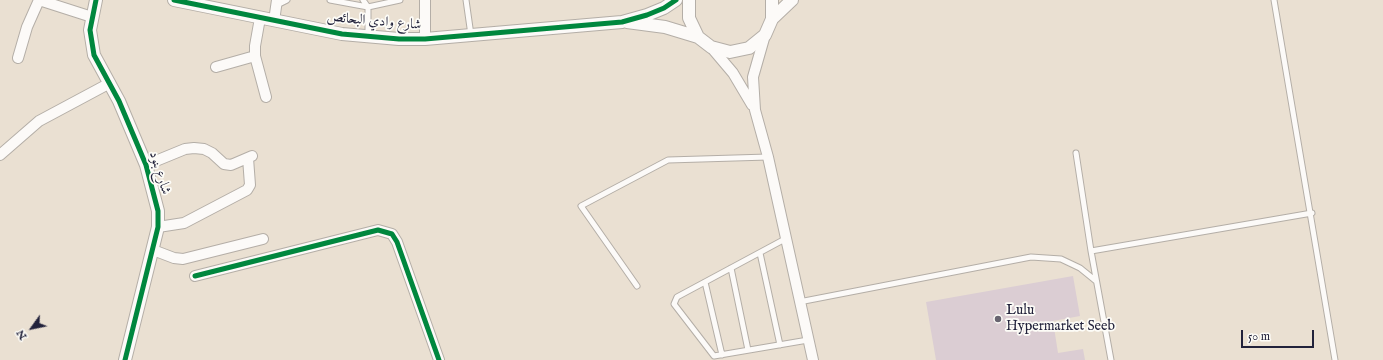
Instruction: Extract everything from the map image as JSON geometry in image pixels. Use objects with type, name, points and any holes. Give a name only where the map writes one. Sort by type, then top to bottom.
[{"type":"street","points":[[18,58],[27,28],[39,0],[92,17]]},
{"type":"street","name":"شارع بنود","points":[[96,0],[90,30],[92,48],[110,83],[146,165],[155,197],[158,227],[125,360]]},
{"type":"street","name":"شارع وادي البحائص","points":[[174,0],[342,34],[425,39],[622,22]]},
{"type":"street","points":[[425,0],[425,39]]},
{"type":"street","points":[[622,22],[647,15],[664,8],[676,0]]},
{"type":"street","points":[[689,0],[688,18],[698,37]]},
{"type":"street","points":[[772,0],[772,19]]},
{"type":"street","points":[[754,110],[753,77],[765,35],[772,19],[792,0]]},
{"type":"street","points":[[274,20],[277,3]]},
{"type":"street","points":[[260,18],[255,46],[255,56],[266,98]]},
{"type":"street","points":[[622,22],[664,27],[698,37],[711,47],[733,73],[754,110],[768,157],[813,360]]},
{"type":"street","points":[[711,47],[720,51],[740,51],[754,45],[765,35]]},
{"type":"street","points":[[216,68],[255,56]]},
{"type":"street","points":[[0,155],[39,121],[110,83]]},
{"type":"street","points":[[146,165],[185,149],[194,148],[212,153],[224,164],[231,165],[251,157],[250,185],[247,190],[184,223],[158,227]]},
{"type":"street","points":[[195,276],[378,230],[392,234],[397,242],[439,360]]},
{"type":"street","points":[[153,250],[174,258],[183,259],[263,240]]},
{"type":"lane","points":[[277,3],[287,0]]},
{"type":"lane","points":[[330,0],[368,7],[400,0]]},
{"type":"lane","points":[[363,0],[368,7],[368,36]]},
{"type":"lane","points":[[466,0],[471,35]]},
{"type":"lane","points":[[1274,0],[1312,213],[1335,360]]},
{"type":"lane","points":[[1076,153],[1091,252],[1111,360]]},
{"type":"lane","points":[[637,286],[581,206],[668,160],[768,157]]},
{"type":"lane","points":[[1091,252],[1312,213]]},
{"type":"lane","points":[[785,239],[677,297],[674,304],[714,356],[808,340]]},
{"type":"lane","points":[[760,253],[780,344]]},
{"type":"lane","points":[[799,302],[1031,257],[1061,259],[1080,268],[1096,281]]},
{"type":"lane","points":[[731,268],[748,350]]},
{"type":"lane","points":[[705,282],[722,355]]},
{"type":"building","name":"Lulu Hypermarket Seeb","points":[[1073,276],[1080,316],[1053,321],[1058,353],[1083,349],[1085,360],[936,360],[926,302]]},
{"type":"cycle path","points":[[96,0],[90,30],[94,55],[119,101],[146,165],[158,211],[158,227],[125,360]]},
{"type":"cycle path","points":[[174,0],[342,34],[399,39],[425,39],[622,22],[647,15],[664,8],[676,0]]},
{"type":"cycle path","points":[[195,276],[378,230],[392,234],[397,242],[439,360]]},
{"type":"place","name":"Lulu Hypermarket Seeb","points":[[998,319]]}]
